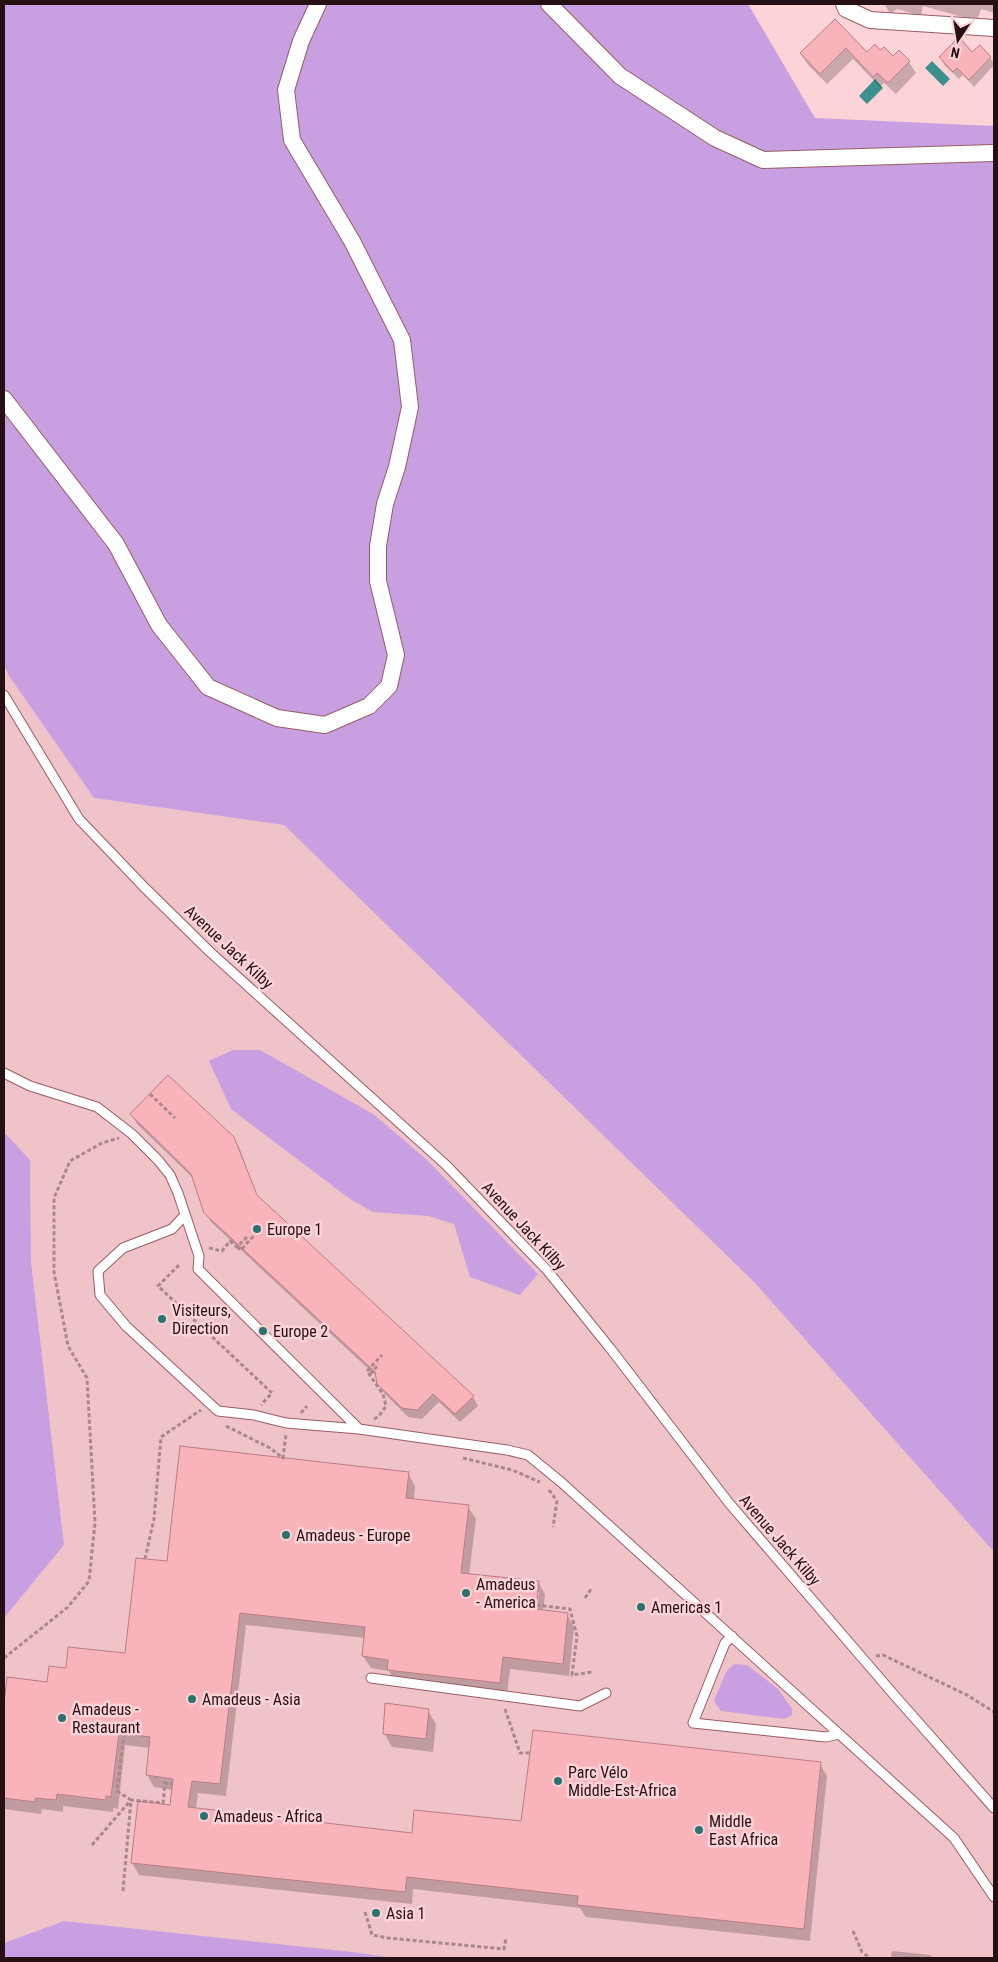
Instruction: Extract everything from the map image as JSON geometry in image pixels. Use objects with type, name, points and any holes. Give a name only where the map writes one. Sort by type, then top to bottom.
[{"type":"street","points":[[4,399],[116,544],[159,625],[208,687],[277,718],[325,726],[369,706],[389,686],[396,654],[378,581],[378,546],[385,504],[397,467],[410,407],[402,340],[352,241],[292,140],[286,90],[301,41],[318,4]]},
{"type":"street","points":[[549,4],[620,76],[715,138],[763,160],[994,153]]},
{"type":"street","points":[[844,4],[846,9],[870,20],[994,28]]},
{"type":"lane","name":"Avenue Jack Kilby","points":[[4,695],[79,819],[144,887],[210,951],[446,1165],[547,1270],[610,1348],[729,1503],[994,1808]]},
{"type":"lane","points":[[4,1073],[30,1086],[97,1107],[132,1134],[158,1160],[170,1175],[185,1215],[199,1256],[198,1268],[359,1429]]},
{"type":"lane","points":[[185,1215],[172,1229],[123,1248],[98,1271],[100,1295],[126,1326],[218,1412],[254,1416],[286,1423],[359,1429],[507,1450],[528,1455],[561,1482],[954,1838],[994,1898]]},
{"type":"lane","points":[[732,1636],[725,1643],[693,1723],[826,1738],[839,1734]]},
{"type":"lane","points":[[371,1678],[580,1706],[606,1693]]},
{"type":"path","points":[[150,1094],[176,1118]]},
{"type":"path","points":[[4,1658],[68,1607],[89,1581],[95,1523],[87,1378],[68,1346],[54,1272],[54,1198],[70,1161],[102,1143],[132,1134]]},
{"type":"path","points":[[222,1251],[230,1241],[241,1250],[256,1232]]},
{"type":"path","points":[[237,1247],[246,1237]]},
{"type":"path","points":[[180,1265],[158,1286],[272,1393],[259,1406],[264,1410]]},
{"type":"path","points":[[372,1420],[379,1416],[386,1406],[383,1394],[367,1371],[382,1354]]},
{"type":"path","points":[[370,1374],[379,1364]]},
{"type":"path","points":[[145,1559],[154,1519],[161,1437],[203,1409]]},
{"type":"path","points":[[225,1422],[224,1424],[270,1448],[283,1458],[286,1430]]},
{"type":"path","points":[[459,1457],[512,1470],[545,1484],[557,1501],[553,1527]]},
{"type":"path","points":[[584,1598],[592,1590]]},
{"type":"path","points":[[536,1606],[570,1609],[577,1636],[572,1675],[592,1672]]},
{"type":"path","points":[[860,1656],[883,1655],[968,1696],[994,1712]]},
{"type":"path","points":[[500,1696],[520,1753],[530,1753]]},
{"type":"path","points":[[124,1734],[117,1791],[131,1800],[163,1803],[165,1783],[172,1784]]},
{"type":"path","points":[[92,1845],[131,1800]]},
{"type":"path","points":[[123,1891],[131,1800]]},
{"type":"path","points":[[365,1912],[372,1935],[388,1938],[504,1949],[506,1938]]},
{"type":"path","points":[[853,1931],[862,1952],[870,1958]]},
{"type":"shaded area","points":[[4,4],[748,4],[815,118],[994,126],[994,1552],[754,1282],[284,825],[94,798],[9,676],[4,665]]},
{"type":"shaded area","points":[[4,665],[9,676],[94,798],[284,825],[754,1282],[994,1552],[994,1958],[395,1958],[64,1921],[4,1943],[4,1618],[64,1545],[31,1261],[30,1160],[4,1132]]},
{"type":"shaded area","points":[[233,1050],[260,1050],[373,1114],[426,1159],[538,1274],[520,1295],[470,1277],[454,1224],[428,1216],[373,1212],[350,1199],[231,1109],[209,1061]]},
{"type":"shaded area","points":[[4,1132],[30,1160],[31,1261],[64,1545],[4,1618]]},
{"type":"shaded area","points":[[734,1664],[747,1665],[778,1689],[792,1709],[792,1715],[784,1719],[721,1711],[714,1701],[726,1672]]},
{"type":"shaded area","points":[[64,1921],[395,1958],[4,1958],[4,1943]]},
{"type":"water","points":[[932,61],[950,79],[943,86],[925,68]]},
{"type":"water","points":[[875,79],[883,88],[867,104],[859,96]]},
{"type":"building","points":[[835,19],[867,52],[875,44],[880,50],[884,47],[893,56],[899,50],[910,61],[888,83],[877,73],[873,77],[846,48],[820,74],[800,53]]},
{"type":"building","points":[[959,37],[972,52],[980,45],[991,57],[969,80],[957,68],[953,72],[939,57]]},
{"type":"building","name":"Europe 1","points":[[168,1075],[234,1137],[257,1195],[474,1396],[455,1414],[433,1394],[417,1410],[402,1408],[377,1384],[375,1372],[204,1213],[191,1174],[130,1114]]},
{"type":"building","points":[[180,1446],[409,1472],[406,1498],[469,1505],[461,1573],[539,1581],[536,1609],[568,1613],[563,1664],[503,1657],[500,1683],[387,1670],[388,1660],[362,1656],[365,1627],[240,1613],[220,1784],[192,1781],[188,1807],[412,1833],[414,1810],[521,1821],[533,1730],[821,1762],[804,1929],[577,1905],[578,1896],[407,1877],[405,1892],[131,1863],[138,1801],[170,1805],[173,1779],[146,1775],[150,1737],[119,1733],[111,1797],[106,1796],[106,1800],[57,1794],[56,1800],[35,1798],[35,1802],[4,1798],[4,1704],[7,1677],[47,1682],[49,1666],[66,1668],[68,1647],[125,1653],[136,1558],[167,1561]]},
{"type":"building","points":[[385,1703],[429,1709],[426,1739],[383,1734]]},
{"type":"place","name":"Europe 1","points":[[257,1229]]},
{"type":"place","name":"Visiteurs, Direction","points":[[162,1319]]},
{"type":"place","name":"Europe 2","points":[[263,1331]]},
{"type":"place","name":"Amadeus - Europe","points":[[286,1535]]},
{"type":"place","name":"Amadeus - America","points":[[466,1593]]},
{"type":"place","name":"Americas 1","points":[[641,1607]]},
{"type":"place","name":"Amadeus - Asia","points":[[192,1699]]},
{"type":"place","name":"Amadeus - Restaurant","points":[[62,1718]]},
{"type":"place","name":"Parc Vélo Middle-Est-Africa","points":[[558,1781]]},
{"type":"place","name":"Amadeus - Africa","points":[[204,1816]]},
{"type":"place","name":"Middle East Africa","points":[[699,1830]]},
{"type":"place","name":"Asia 1","points":[[376,1913]]}]
